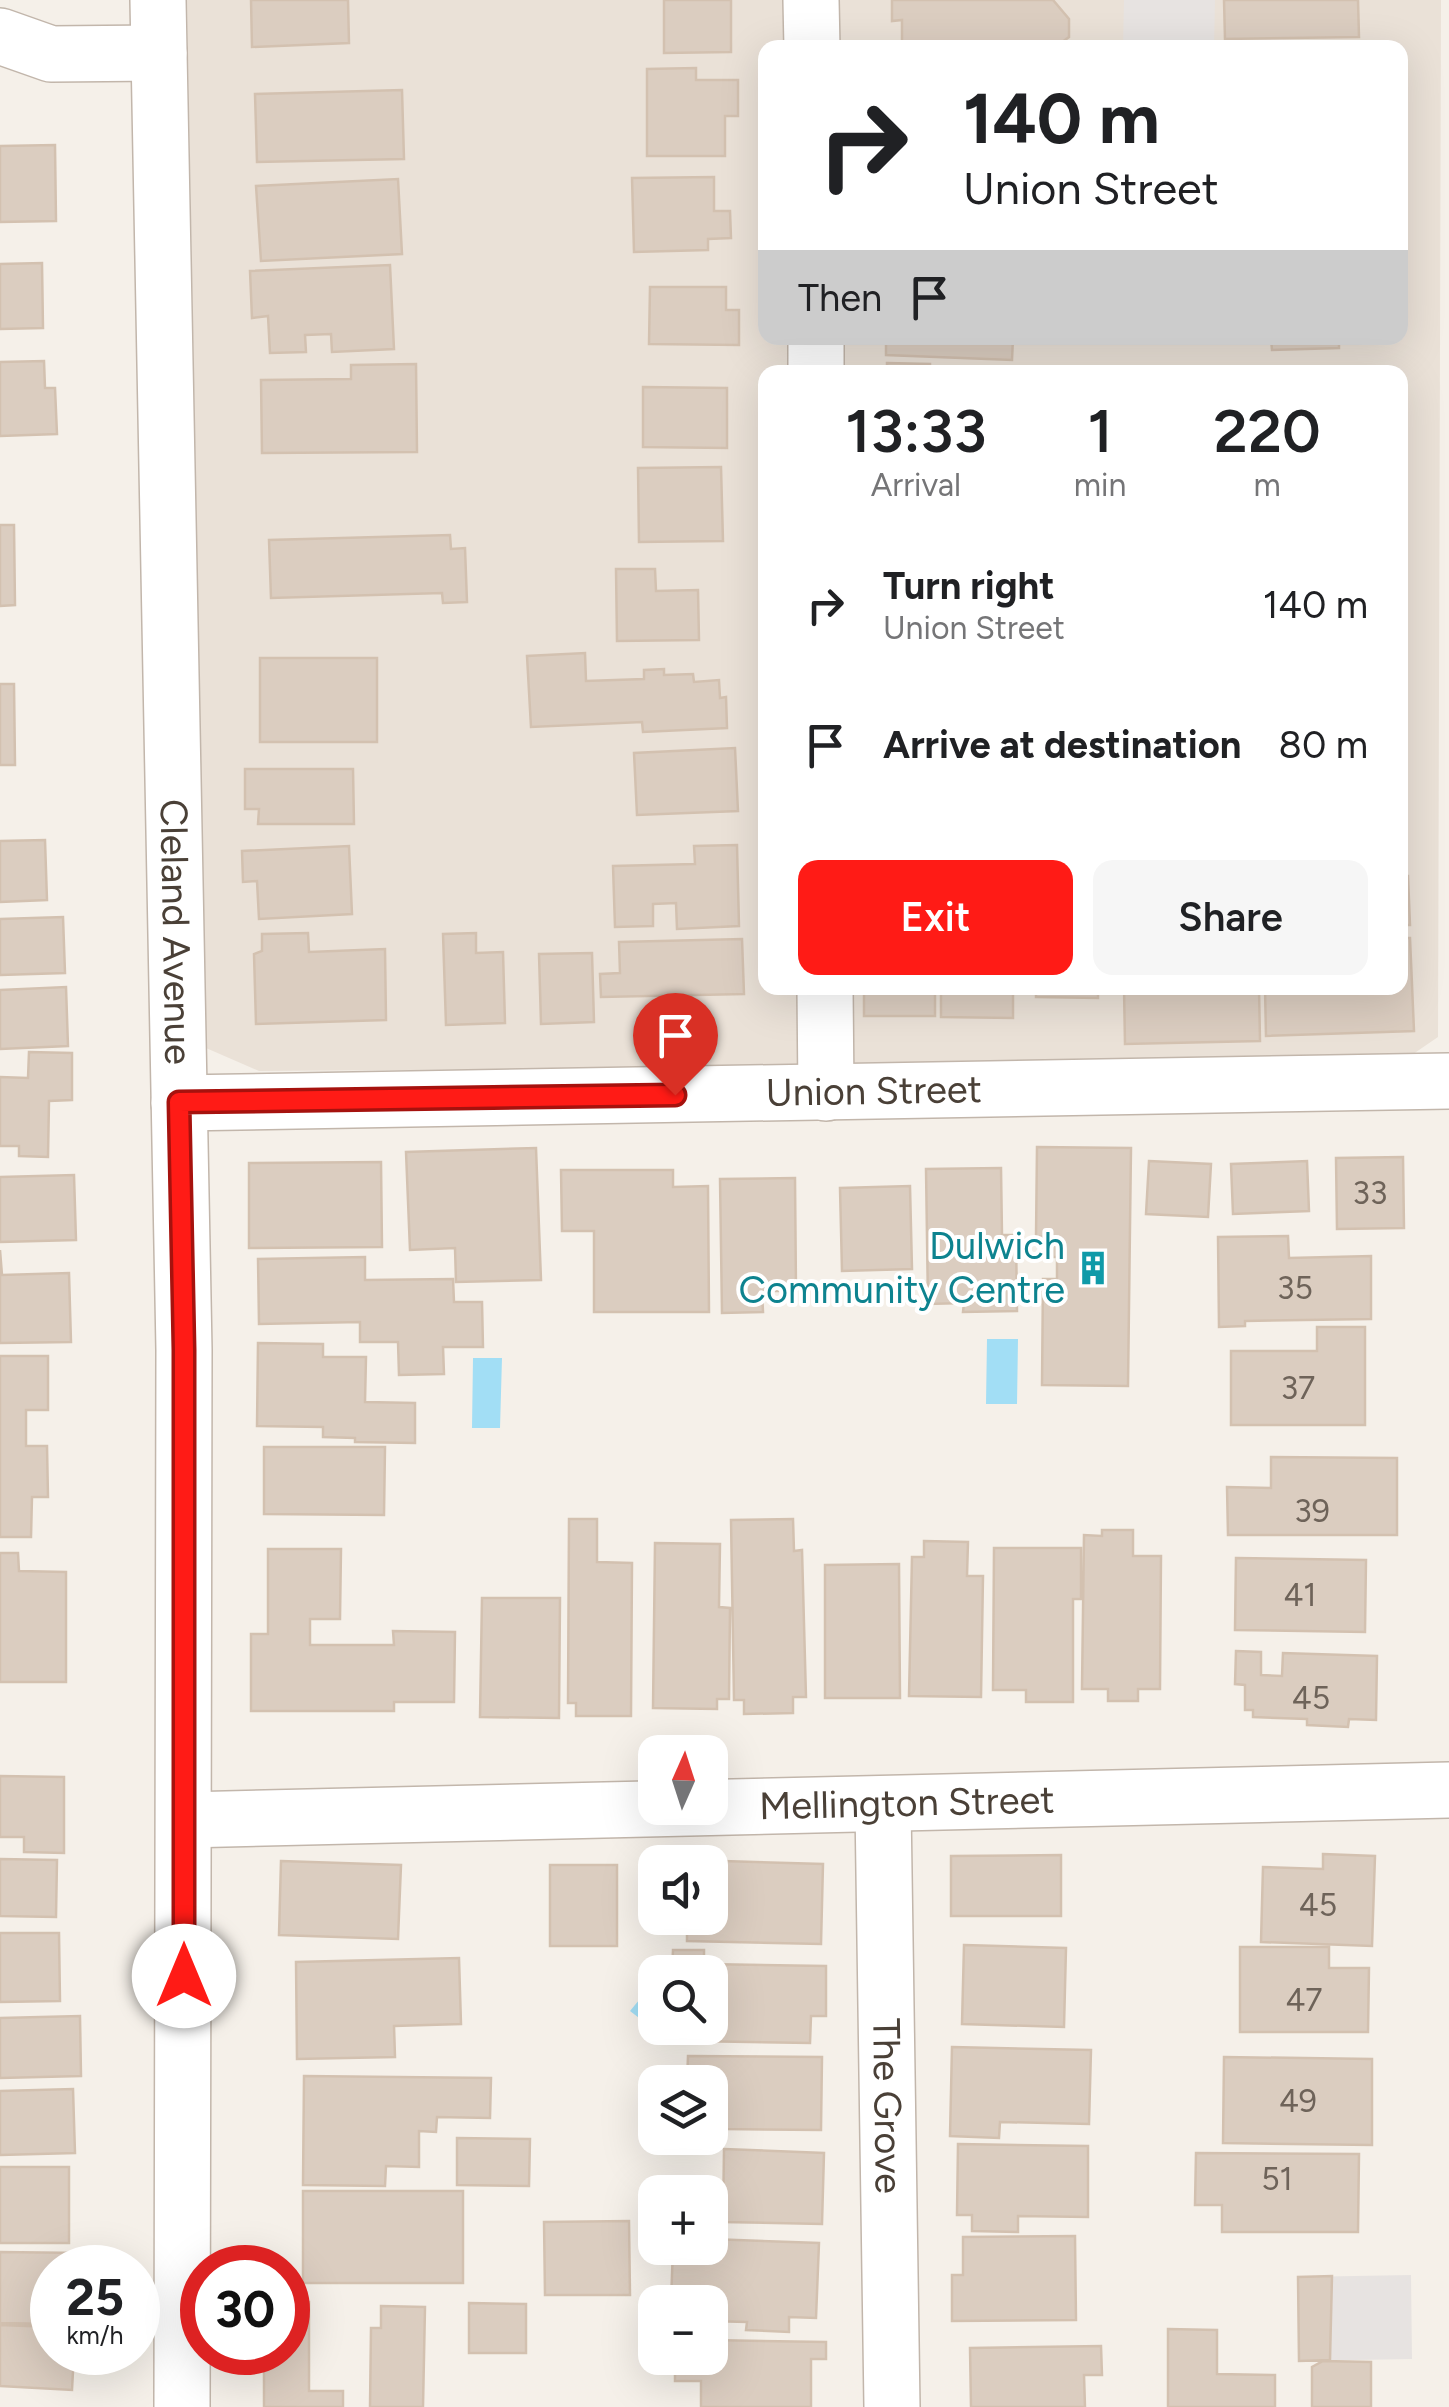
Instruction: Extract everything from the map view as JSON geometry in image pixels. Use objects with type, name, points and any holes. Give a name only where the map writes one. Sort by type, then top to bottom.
[{"type":"street","name":"Cleland Avenue","points":[[158,0],[184,1350],[182,2407]]},
{"type":"street","points":[[811,0],[812,40]]},
{"type":"street","points":[[0,36],[52,54],[158,54]]},
{"type":"street","points":[[824,995],[826,1093]]},
{"type":"street","name":"Union Street","points":[[179,1102],[1449,1080]]},
{"type":"street","name":"Mellington Street","points":[[184,1820],[1449,1790]]},
{"type":"street","name":"The Grove","points":[[883,1806],[892,2407]]},
{"type":"shaded area","points":[[187,0],[1441,0],[1438,1037],[1400,1063],[259,1071],[206,1048]]},
{"type":"shaded area","points":[[1124,0],[1215,0],[1214,40],[1123,40]]},
{"type":"shaded area","points":[[1411,2275],[1412,2359],[1299,2361],[1298,2277]]},
{"type":"water","points":[[987,1339],[1018,1339],[1017,1404],[986,1404]]},
{"type":"water","points":[[473,1358],[502,1358],[500,1428],[472,1428]]},
{"type":"water","points":[[638,2001],[638,2017],[630,2011]]},
{"type":"building","points":[[251,0],[348,0],[349,43],[252,47]]},
{"type":"building","points":[[664,0],[731,0],[731,52],[664,53]]},
{"type":"building","points":[[892,0],[1053,0],[1069,19],[1069,37],[902,40],[902,20],[892,21]]},
{"type":"building","points":[[1224,0],[1358,0],[1359,37],[1225,39]]},
{"type":"building","points":[[696,68],[696,80],[738,80],[738,116],[725,116],[725,156],[647,156],[647,69]]},
{"type":"building","points":[[402,90],[404,159],[257,162],[255,94]]},
{"type":"building","points":[[55,145],[56,221],[0,222],[0,146]]},
{"type":"building","points":[[714,177],[714,211],[730,211],[731,238],[708,239],[708,250],[634,252],[632,178]]},
{"type":"building","points":[[398,179],[402,254],[261,261],[256,186]]},
{"type":"building","points":[[42,263],[43,328],[0,329],[0,264]]},
{"type":"building","points":[[390,265],[394,349],[332,352],[331,334],[305,335],[306,352],[270,353],[268,316],[252,318],[250,271]]},
{"type":"building","points":[[650,287],[726,287],[726,310],[739,310],[739,345],[649,344]]},
{"type":"building","points":[[886,345],[1013,345],[1012,360],[886,355]]},
{"type":"building","points":[[1272,345],[1339,345],[1339,348],[1272,350]]},
{"type":"building","points":[[44,361],[45,388],[55,388],[57,434],[0,436],[0,362]]},
{"type":"building","points":[[887,363],[930,364],[930,365]]},
{"type":"building","points":[[416,364],[417,452],[262,453],[261,380],[351,379],[351,365]]},
{"type":"building","points":[[643,387],[727,388],[727,448],[643,447]]},
{"type":"building","points":[[721,467],[723,541],[639,542],[638,468]]},
{"type":"building","points":[[0,525],[14,525],[15,605],[0,606]]},
{"type":"building","points":[[450,535],[451,549],[465,548],[467,602],[443,603],[442,593],[271,598],[269,540]]},
{"type":"building","points":[[616,569],[655,569],[656,591],[698,590],[699,640],[617,641]]},
{"type":"building","points":[[585,653],[586,681],[644,679],[644,670],[664,669],[664,675],[693,674],[694,682],[719,680],[720,698],[726,697],[727,728],[643,732],[642,722],[531,727],[527,656]]},
{"type":"building","points":[[260,658],[377,658],[377,742],[260,742]]},
{"type":"building","points":[[0,684],[14,684],[15,765],[0,765]]},
{"type":"building","points":[[735,748],[738,811],[637,815],[634,753]]},
{"type":"building","points":[[245,769],[353,769],[354,824],[258,824],[259,809],[245,809]]},
{"type":"building","points":[[45,840],[47,900],[0,902],[0,841]]},
{"type":"building","points":[[737,845],[739,926],[677,929],[676,903],[653,904],[653,926],[615,927],[613,866],[695,864],[694,846]]},
{"type":"building","points":[[349,846],[352,914],[259,919],[257,881],[243,882],[242,851]]},
{"type":"building","points":[[63,917],[65,973],[0,975],[0,919]]},
{"type":"building","points":[[308,933],[309,952],[385,949],[386,1020],[256,1024],[254,954],[262,951],[262,934]]},
{"type":"building","points":[[476,933],[476,953],[503,952],[505,1023],[446,1025],[443,934]]},
{"type":"building","points":[[1410,938],[1414,1031],[1266,1036],[1265,995],[1408,995]]},
{"type":"building","points":[[742,939],[744,994],[601,997],[600,974],[620,973],[619,942]]},
{"type":"building","points":[[592,953],[594,1022],[541,1024],[539,954]]},
{"type":"building","points":[[66,987],[68,1046],[0,1049],[0,990]]},
{"type":"building","points":[[864,995],[935,995],[935,1016],[864,1016]]},
{"type":"building","points":[[941,995],[1013,995],[1013,1018],[941,1017]]},
{"type":"building","points":[[1036,995],[1098,995],[1098,998]]},
{"type":"building","points":[[1124,995],[1259,995],[1260,1041],[1125,1044]]},
{"type":"building","points":[[29,1052],[72,1053],[72,1100],[49,1101],[48,1157],[19,1156],[19,1146],[0,1146],[0,1077],[28,1078]]},
{"type":"building","name":"Dulwich Community Centre","points":[[1037,1147],[1131,1148],[1128,1386],[1042,1385],[1043,1279],[1057,1279],[1057,1257],[1053,1257],[1053,1236],[1036,1237]]},
{"type":"building","points":[[536,1148],[541,1280],[456,1282],[455,1248],[410,1250],[406,1152]]},
{"type":"building","points":[[1403,1157],[1404,1228],[1337,1229],[1336,1158]]},
{"type":"building","points":[[1149,1161],[1211,1164],[1208,1217],[1146,1214]]},
{"type":"building","points":[[1307,1161],[1309,1211],[1233,1214],[1231,1164]]},
{"type":"building","points":[[381,1162],[382,1247],[249,1248],[249,1163]]},
{"type":"building","points":[[1001,1168],[1002,1235],[1016,1235],[1017,1311],[963,1312],[964,1303],[928,1304],[926,1169]]},
{"type":"building","points":[[561,1170],[673,1170],[673,1187],[708,1186],[709,1312],[594,1312],[594,1231],[562,1231]]},
{"type":"building","points":[[74,1175],[76,1240],[0,1242],[0,1177]]},
{"type":"building","points":[[795,1178],[796,1291],[762,1291],[763,1312],[722,1313],[720,1179]]},
{"type":"building","points":[[910,1186],[912,1269],[842,1271],[840,1188]]},
{"type":"building","points":[[1288,1236],[1289,1258],[1371,1256],[1371,1319],[1245,1321],[1245,1326],[1219,1327],[1218,1237]]},
{"type":"building","points":[[0,1250],[2,1275],[69,1273],[71,1342],[0,1343]]},
{"type":"building","points":[[365,1257],[365,1280],[453,1279],[454,1302],[482,1302],[483,1347],[443,1347],[444,1374],[399,1375],[398,1342],[360,1342],[360,1322],[259,1324],[258,1259]]},
{"type":"building","points":[[1317,1327],[1365,1327],[1365,1425],[1231,1425],[1231,1351],[1317,1351]]},
{"type":"building","points":[[258,1343],[323,1344],[323,1357],[366,1357],[365,1402],[415,1403],[415,1443],[323,1437],[323,1427],[257,1426]]},
{"type":"building","points":[[0,1356],[48,1356],[48,1410],[26,1410],[26,1446],[47,1446],[48,1497],[32,1497],[31,1537],[0,1537]]},
{"type":"building","points":[[264,1447],[385,1447],[384,1515],[264,1514]]},
{"type":"building","points":[[1271,1457],[1397,1458],[1397,1535],[1228,1535],[1227,1487],[1271,1488]]},
{"type":"building","points":[[569,1519],[597,1519],[597,1562],[632,1563],[631,1716],[576,1716],[576,1703],[568,1703]]},
{"type":"building","points":[[793,1519],[794,1551],[802,1550],[806,1697],[793,1697],[793,1713],[744,1714],[744,1700],[734,1700],[731,1520]]},
{"type":"building","points":[[1102,1530],[1133,1530],[1133,1556],[1161,1556],[1160,1689],[1138,1689],[1138,1701],[1108,1701],[1108,1689],[1082,1689],[1084,1535],[1102,1536]]},
{"type":"building","points":[[924,1541],[968,1542],[967,1576],[983,1576],[981,1697],[909,1696],[912,1557],[924,1557]]},
{"type":"building","points":[[655,1543],[720,1544],[719,1607],[730,1608],[729,1699],[717,1699],[717,1709],[653,1708]]},
{"type":"building","points":[[994,1548],[1081,1548],[1081,1599],[1073,1599],[1073,1702],[1026,1702],[1026,1690],[993,1690]]},
{"type":"building","points":[[268,1549],[341,1549],[340,1619],[310,1619],[310,1645],[394,1645],[393,1631],[455,1632],[454,1702],[394,1702],[394,1711],[251,1711],[251,1634],[268,1634]]},
{"type":"building","points":[[0,1553],[18,1553],[19,1571],[66,1572],[66,1682],[0,1682]]},
{"type":"building","points":[[1236,1558],[1366,1560],[1365,1632],[1235,1630]]},
{"type":"building","points":[[899,1564],[900,1698],[825,1698],[825,1565]]},
{"type":"building","points":[[482,1598],[560,1598],[559,1718],[480,1717]]},
{"type":"building","points":[[1236,1651],[1261,1652],[1261,1675],[1282,1676],[1283,1653],[1377,1656],[1376,1720],[1349,1719],[1348,1727],[1307,1725],[1307,1719],[1253,1717],[1253,1710],[1245,1710],[1245,1685],[1235,1684]]},
{"type":"building","points":[[0,1776],[64,1777],[64,1853],[24,1852],[24,1837],[0,1837]]},
{"type":"building","points":[[1323,1854],[1375,1856],[1372,1946],[1261,1942],[1263,1867],[1323,1869]]},
{"type":"building","points":[[1061,1855],[1061,1916],[951,1916],[951,1856]]},
{"type":"building","points":[[0,1859],[57,1860],[56,1917],[0,1916]]},
{"type":"building","points":[[281,1861],[401,1865],[398,1939],[279,1935]]},
{"type":"building","points":[[728,1861],[823,1864],[821,1944],[687,1941],[687,1935],[728,1935]]},
{"type":"building","points":[[550,1865],[617,1865],[617,1946],[550,1946]]},
{"type":"building","points":[[0,1933],[59,1933],[60,2001],[0,2002]]},
{"type":"building","points":[[964,1945],[1066,1948],[1064,2027],[962,2024]]},
{"type":"building","points":[[1240,1947],[1329,1947],[1329,1968],[1369,1968],[1368,2032],[1240,2032]]},
{"type":"building","points":[[673,1950],[704,1950],[704,1955],[673,1955]]},
{"type":"building","points":[[459,1958],[461,2024],[394,2026],[395,2057],[297,2059],[296,1962]]},
{"type":"building","points":[[728,1964],[826,1966],[826,2016],[811,2016],[810,2043],[728,2042]]},
{"type":"building","points":[[80,2016],[81,2076],[0,2078],[0,2018]]},
{"type":"building","points":[[952,2047],[1091,2050],[1089,2124],[1000,2122],[999,2138],[950,2136]]},
{"type":"building","points":[[688,2056],[822,2057],[821,2130],[728,2129],[728,2065],[688,2065]]},
{"type":"building","points":[[1224,2057],[1372,2059],[1372,2145],[1223,2143]]},
{"type":"building","points":[[304,2076],[491,2078],[490,2118],[437,2117],[436,2132],[419,2131],[419,2167],[386,2166],[385,2186],[303,2185]]},
{"type":"building","points":[[73,2089],[75,2153],[0,2155],[0,2091]]},
{"type":"building","points":[[457,2138],[530,2139],[529,2186],[457,2185]]},
{"type":"building","points":[[958,2144],[1088,2146],[1088,2217],[1018,2216],[1018,2232],[972,2231],[972,2215],[957,2215]]},
{"type":"building","points":[[728,2149],[824,2153],[822,2224],[728,2222],[728,2175],[724,2175],[724,2155],[728,2155]]},
{"type":"building","points":[[1196,2153],[1359,2154],[1358,2232],[1222,2232],[1222,2205],[1195,2205]]},
{"type":"building","points":[[0,2167],[69,2167],[69,2243],[0,2243]]},
{"type":"building","points":[[303,2191],[463,2191],[463,2283],[310,2283],[310,2245],[303,2245]]},
{"type":"building","points":[[629,2221],[630,2295],[545,2295],[544,2222]]},
{"type":"building","points":[[1075,2236],[1076,2320],[952,2321],[952,2275],[963,2275],[963,2237]]},
{"type":"building","points":[[728,2240],[819,2243],[816,2318],[789,2317],[789,2332],[746,2330],[747,2322],[728,2321],[728,2285],[672,2285],[672,2265],[728,2265]]},
{"type":"building","points":[[0,2252],[30,2252],[30,2324],[0,2323]]},
{"type":"building","points":[[1332,2276],[1330,2360],[1299,2361],[1298,2277]]},
{"type":"building","points":[[469,2303],[526,2304],[526,2353],[469,2353]]},
{"type":"building","points":[[381,2306],[425,2307],[423,2407],[370,2407],[371,2328],[381,2328]]},
{"type":"building","points":[[0,2325],[30,2326],[30,2375],[73,2375],[72,2390],[0,2386]]},
{"type":"building","points":[[1168,2329],[1217,2330],[1217,2374],[1275,2375],[1275,2407],[1168,2407]]},
{"type":"building","points":[[728,2340],[826,2342],[826,2359],[811,2359],[811,2407],[701,2407],[701,2381],[675,2381],[675,2375],[728,2375]]},
{"type":"building","points":[[1101,2346],[1102,2375],[1084,2375],[1085,2407],[971,2407],[970,2348]]},
{"type":"building","points":[[1323,2361],[1371,2362],[1371,2407],[1312,2407],[1312,2367]]},
{"type":"building","points":[[264,2375],[309,2375],[309,2391],[343,2391],[343,2407],[264,2407]]},
{"type":"place","name":"Dulwich Community Centre","points":[[1093,1268]]},
{"type":"route","points":[[184,1976],[184,1350],[179,1102],[675,1095]]}]
